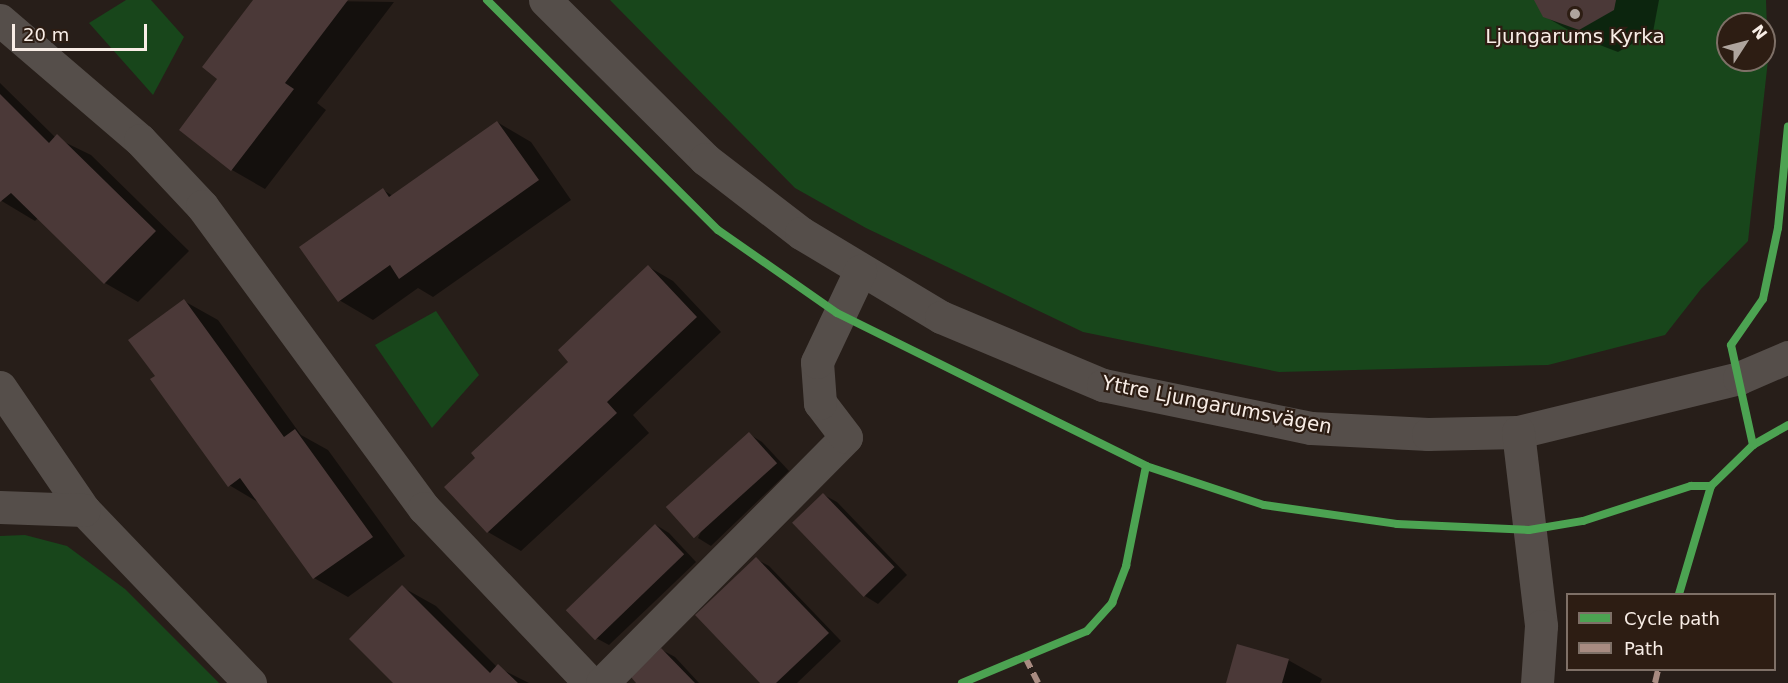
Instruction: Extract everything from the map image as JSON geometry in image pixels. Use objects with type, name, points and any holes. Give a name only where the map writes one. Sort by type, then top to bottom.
[{"type":"street","name":"Yttre Ljungarumsvägen","points":[[545,0],[705,159],[801,233],[860,271],[941,317],[1103,385],[1311,428],[1428,434],[1518,432],[1739,378],[1788,357]]},
{"type":"street","points":[[0,20],[140,140],[202,206],[424,508],[590,683]]},
{"type":"street","points":[[602,683],[846,437],[820,403],[817,362],[860,271]]},
{"type":"street","points":[[0,387],[84,510],[250,683]]},
{"type":"street","points":[[1518,432],[1541,626],[1538,683]]},
{"type":"street","points":[[0,507],[84,510]]},
{"type":"green space","points":[[126,0],[151,0],[184,37],[153,95],[89,23]]},
{"type":"green space","points":[[610,0],[1766,0],[1766,12],[1716,12],[1716,72],[1767,72],[1748,241],[1701,289],[1665,335],[1548,365],[1279,372],[1083,332],[866,228],[795,188]]},
{"type":"green space","points":[[436,311],[479,375],[432,428],[375,345]]},
{"type":"green space","points":[[25,535],[67,546],[125,589],[219,683],[0,683],[0,536]]},
{"type":"building","points":[[253,0],[348,0],[285,83],[294,89],[231,171],[179,130],[217,79],[202,67]]},
{"type":"building","name":"Ljungarums Kyrka","points":[[1534,0],[1616,0],[1614,10],[1579,30],[1543,17]]},
{"type":"building","points":[[0,94],[49,143],[57,134],[156,231],[104,284],[11,193],[0,202]]},
{"type":"building","points":[[497,121],[539,180],[399,279],[390,265],[338,302],[299,247],[383,188],[389,197]]},
{"type":"building","points":[[648,265],[697,317],[607,402],[617,413],[487,533],[444,487],[475,458],[471,453],[568,362],[558,350]]},
{"type":"building","points":[[184,299],[284,437],[295,429],[373,537],[313,579],[240,478],[228,487],[150,379],[155,376],[128,340]]},
{"type":"building","points":[[749,432],[777,463],[694,538],[666,507]]},
{"type":"building","points":[[823,493],[895,567],[864,597],[792,523]]},
{"type":"building","points":[[655,524],[684,554],[595,640],[566,610]]},
{"type":"building","points":[[756,557],[829,633],[776,683],[760,683],[695,615]]},
{"type":"building","points":[[402,585],[490,673],[498,664],[518,683],[393,683],[349,639]]},
{"type":"building","points":[[1237,644],[1289,659],[1282,683],[1226,683]]},
{"type":"building","points":[[661,648],[695,683],[636,683],[631,677]]},
{"type":"marked path","points":[[1025,657],[1038,683]]},
{"type":"marked path","points":[[1655,683],[1658,671]]},
{"type":"cycle path","points":[[487,0],[718,230],[837,313],[1146,466],[1264,505],[1397,524],[1529,530],[1583,521],[1691,486],[1711,486],[1753,445],[1788,425]]},
{"type":"cycle path","points":[[1753,445],[1731,345],[1763,299],[1778,228],[1788,126]]},
{"type":"cycle path","points":[[962,683],[1087,631],[1112,603],[1126,566],[1146,466]]},
{"type":"cycle path","points":[[1679,593],[1711,486]]},
{"type":"place","name":"Ljungarums Kyrka","points":[[1575,14]]}]
